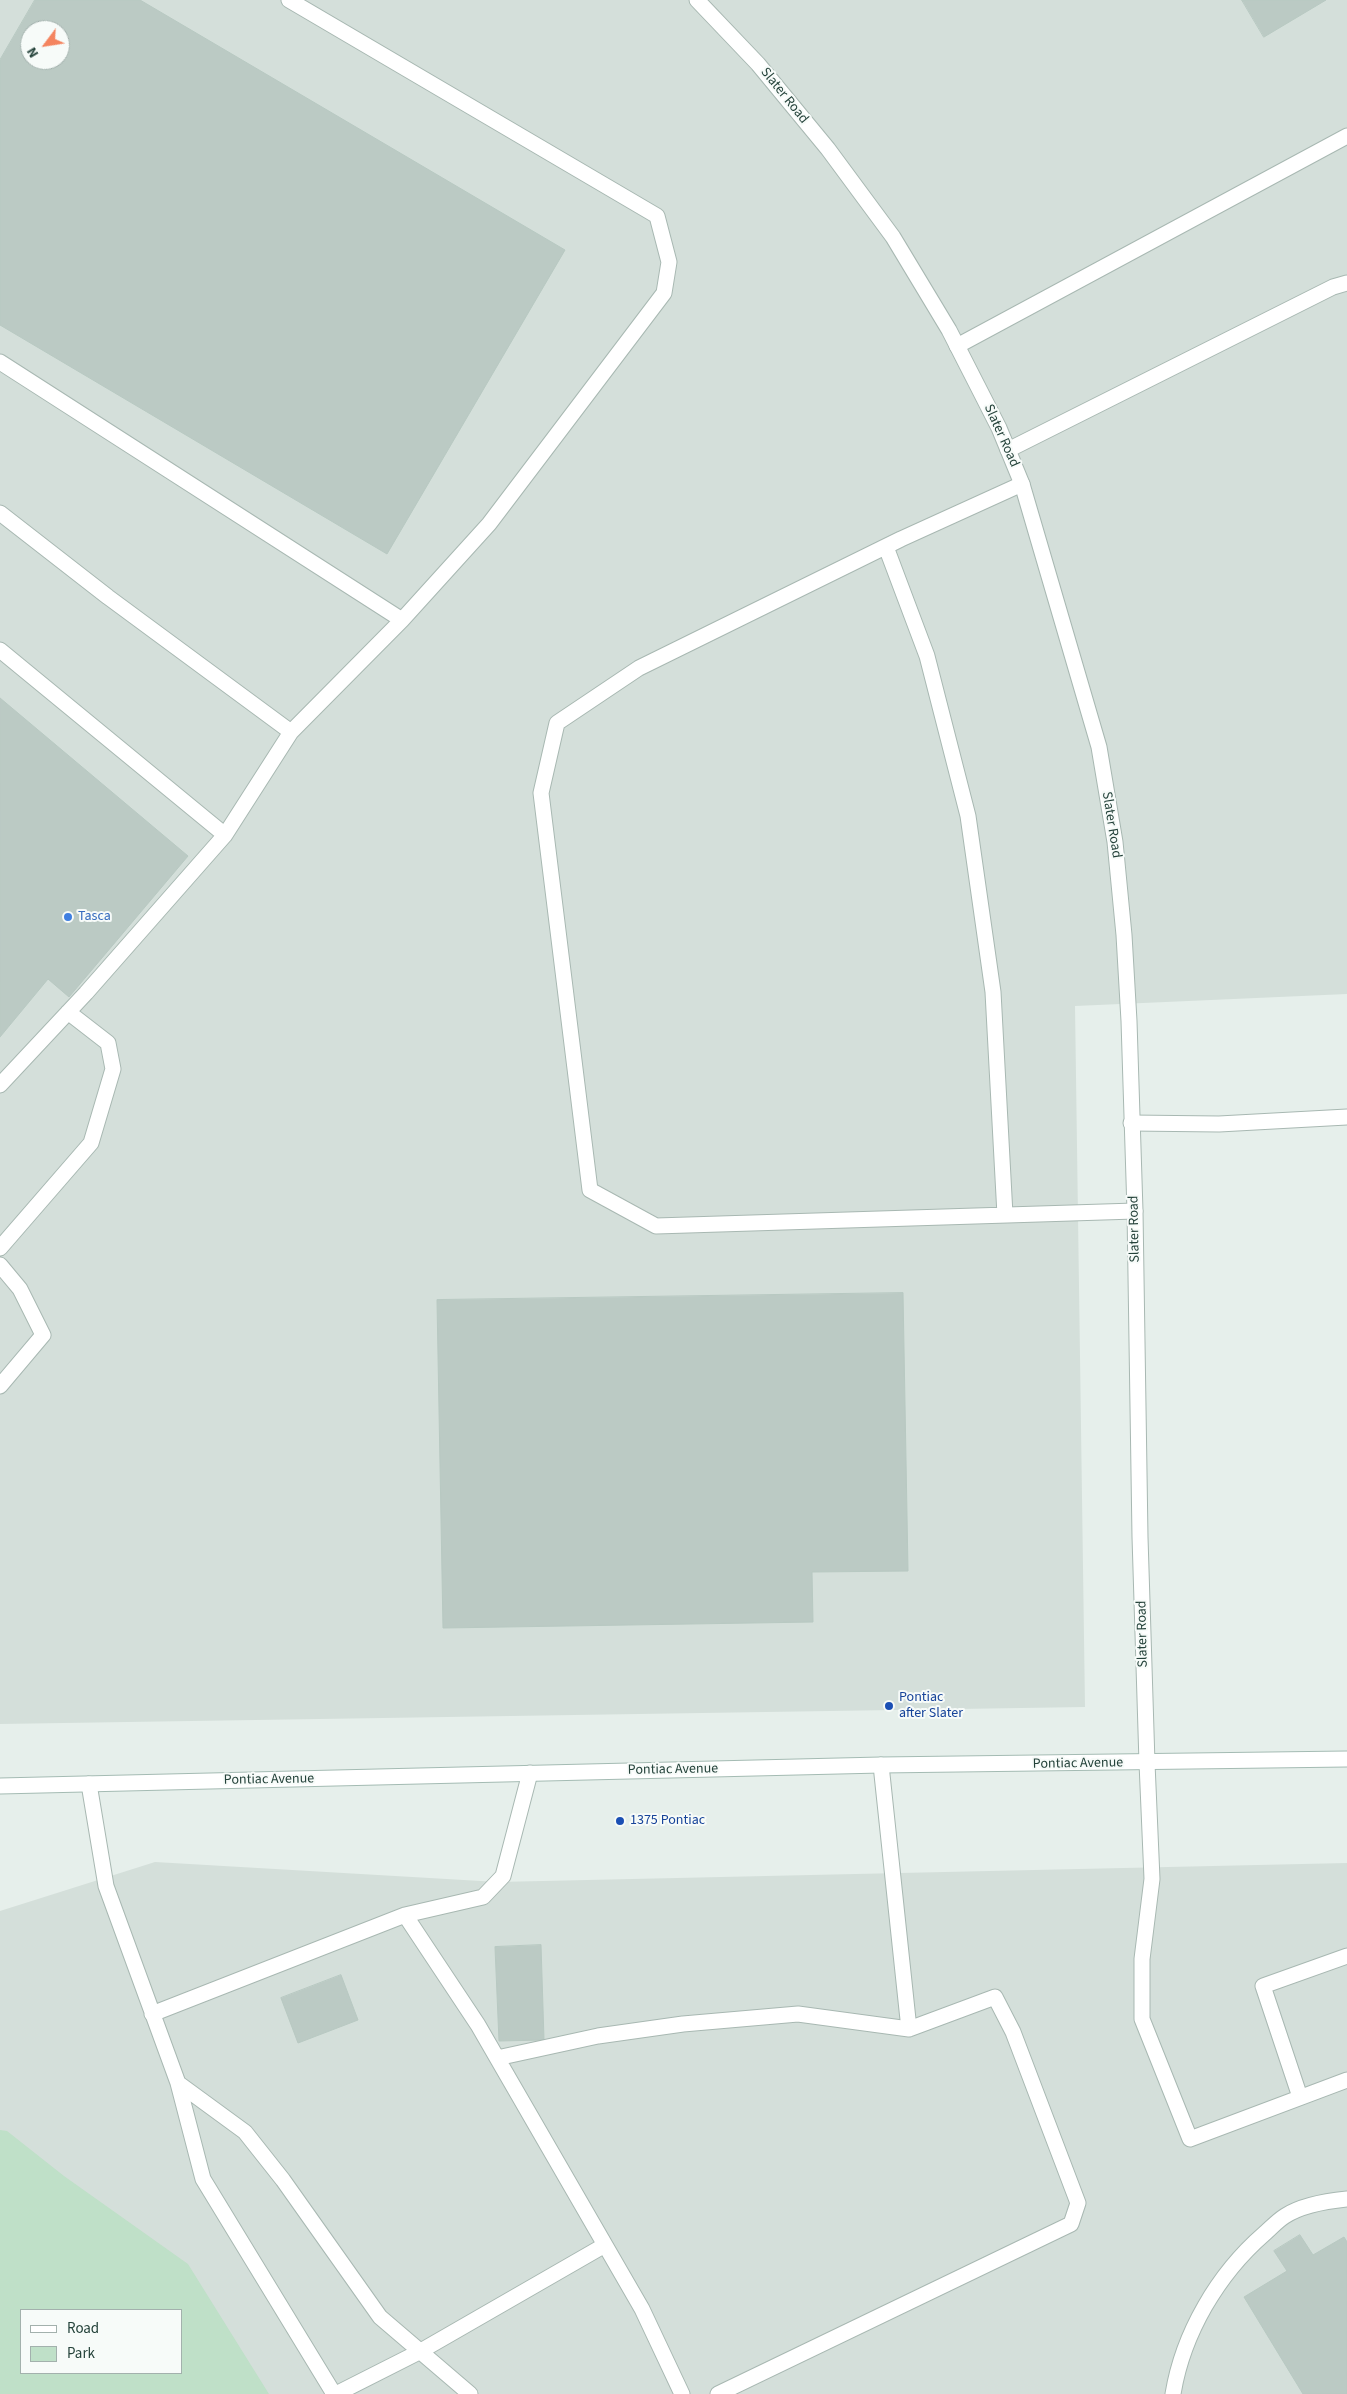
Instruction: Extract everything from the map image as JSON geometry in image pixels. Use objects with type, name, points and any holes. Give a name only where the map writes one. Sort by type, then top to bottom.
[{"type":"street","points":[[0,1085],[68,1012],[225,835],[291,732],[402,620],[489,524],[664,293],[669,262],[657,216],[289,0]]},
{"type":"street","name":"Slater Road","points":[[704,2],[828,149],[893,237],[957,346],[1008,450],[1022,484],[1099,747],[1115,842],[1124,935],[1136,1211],[1140,1537],[1152,1879],[1142,1959],[1142,2020],[1190,2139],[1300,2097]]},
{"type":"street","points":[[957,346],[1347,136]]},
{"type":"street","points":[[1008,450],[1333,287],[1347,283]]},
{"type":"street","points":[[0,362],[402,620]]},
{"type":"street","points":[[1022,484],[886,546],[639,668],[558,723],[541,793],[590,1190],[656,1226],[1136,1211]]},
{"type":"street","points":[[0,513],[108,597],[291,732]]},
{"type":"street","points":[[886,546],[927,656],[968,816],[993,992],[1005,1215]]},
{"type":"street","points":[[0,650],[225,835]]},
{"type":"street","points":[[0,1248],[91,1143],[113,1068],[108,1043],[68,1012]]},
{"type":"street","points":[[1131,1123],[1219,1124],[1347,1117]]},
{"type":"street","points":[[0,1265],[20,1289],[43,1335],[0,1386]]},
{"type":"street","name":"Pontiac Avenue","points":[[0,1786],[881,1765],[1347,1759]]},
{"type":"street","points":[[881,1765],[909,2029]]},
{"type":"street","points":[[152,2014],[405,1915],[483,1897],[503,1876],[530,1774]]},
{"type":"street","points":[[89,1784],[106,1886],[178,2083],[203,2179],[335,2394],[419,2352],[605,2244]]},
{"type":"street","points":[[405,1915],[478,2026],[605,2244],[642,2309],[682,2394]]},
{"type":"street","points":[[1347,1956],[1263,1986],[1300,2097],[1347,2080]]},
{"type":"street","points":[[497,2058],[598,2036],[683,2024],[798,2014],[909,2029],[995,1997],[1014,2032],[1078,2203],[1071,2224],[718,2394]]},
{"type":"street","points":[[178,2083],[245,2132],[283,2180],[380,2317],[470,2394]]},
{"type":"street","points":[[1173,2394],[1194,2327],[1218,2284],[1250,2246],[1285,2216],[1324,2202],[1347,2199]]},
{"type":"shaded area","points":[[0,0],[1347,0],[1347,994],[1075,1006],[1085,1707],[0,1724]]},
{"type":"shaded area","points":[[155,1862],[498,1882],[1347,1863],[1347,2394],[0,2394],[0,1911]]},
{"type":"green space","points":[[0,2130],[7,2131],[64,2176],[188,2264],[269,2394],[0,2394]]},
{"type":"building","points":[[35,0],[140,0],[565,250],[387,554],[0,325],[0,60],[20,26],[20,70],[70,70],[70,20],[23,20]]},
{"type":"building","points":[[1242,0],[1326,0],[1264,37]]},
{"type":"building","name":"Tasca","points":[[0,698],[188,856],[69,997],[48,979],[0,1037]]},
{"type":"building","points":[[903,1293],[908,1571],[812,1572],[813,1622],[443,1628],[437,1300]]},
{"type":"building","points":[[541,1945],[544,2040],[499,2041],[495,1947]]},
{"type":"building","points":[[341,1975],[358,2020],[298,2043],[281,1998]]},
{"type":"building","points":[[1300,2235],[1313,2255],[1344,2237],[1347,2242],[1347,2394],[1303,2394],[1244,2297],[1287,2271],[1274,2251]]},
{"type":"place","name":"Tasca","points":[[68,917]]},
{"type":"place","name":"Pontiac after Slater","points":[[889,1706]]},
{"type":"place","name":"1375 Pontiac","points":[[620,1821]]}]
